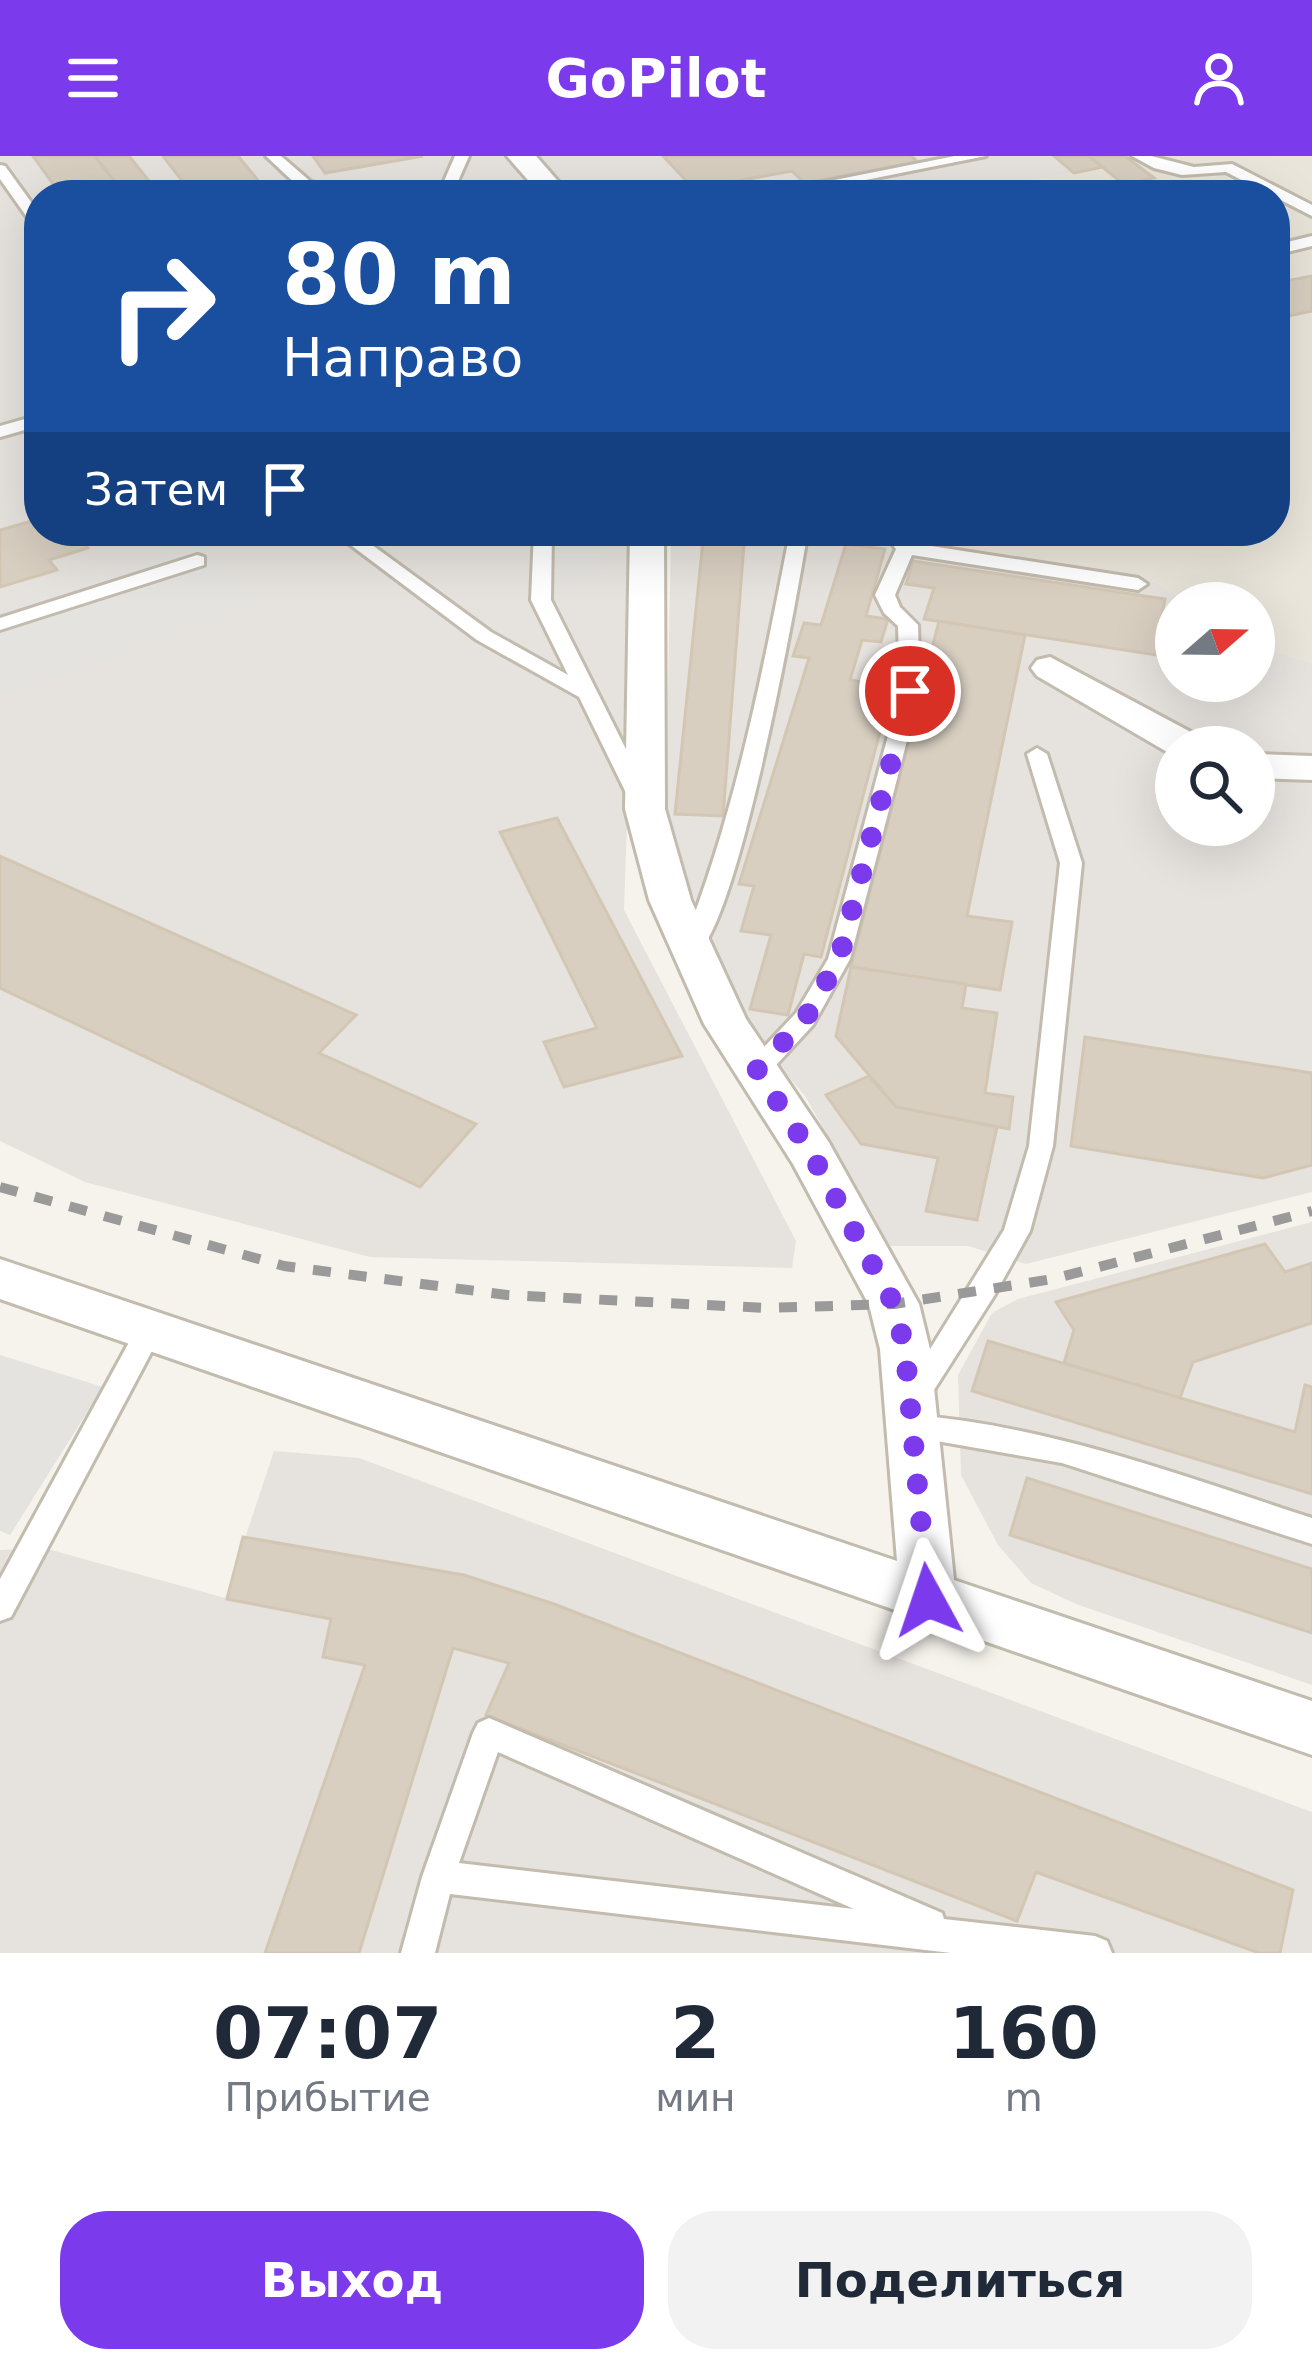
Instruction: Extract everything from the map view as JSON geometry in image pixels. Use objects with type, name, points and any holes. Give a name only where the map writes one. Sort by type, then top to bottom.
[{"type":"street","points":[[521,156],[543,180]]},
{"type":"street","points":[[647,546],[645,809],[670,900],[726,1024],[811,1153],[894,1304],[905,1349],[928,1600]]},
{"type":"street","points":[[1049,668],[1155,728]]},
{"type":"street","points":[[1275,767],[1312,768]]},
{"type":"street","points":[[0,1279],[1312,1728]]},
{"type":"lane","points":[[273,156],[299,180]]},
{"type":"lane","points":[[848,180],[980,156]]},
{"type":"lane","points":[[1139,156],[1178,170],[1214,172],[1228,162],[1259,180]]},
{"type":"lane","points":[[0,169],[24,203]]},
{"type":"lane","points":[[361,546],[484,636],[588,694]]},
{"type":"lane","points":[[543,546],[541,600],[645,809]]},
{"type":"lane","points":[[692,949],[716,896],[755,762],[796,546]]},
{"type":"lane","points":[[757,1070],[805,1019],[839,959],[910,691],[908,625],[890,609],[885,596],[896,546]]},
{"type":"lane","points":[[935,546],[1138,584]]},
{"type":"lane","points":[[0,624],[197,561]]},
{"type":"lane","points":[[1037,754],[1071,863],[1041,1146],[1017,1231],[910,1416],[1156,1480],[1312,1531]]},
{"type":"lane","points":[[0,1608],[149,1332]]},
{"type":"lane","points":[[418,1953],[438,1877],[489,1733],[956,1937]]},
{"type":"lane","points":[[438,1877],[1095,1953]]},
{"type":"shaded area","points":[[0,156],[1089,156],[1103,167],[1033,180],[24,180],[24,546],[629,546],[632,676],[624,910],[796,1241],[792,1268],[370,1257],[85,1182],[0,1141]]},
{"type":"shaded area","points":[[1089,156],[1312,156],[1312,663],[1275,652],[1275,582],[1155,582],[928,546],[1290,546],[1290,180],[1033,180],[1102,167]]},
{"type":"shaded area","points":[[204,546],[257,607],[0,696],[0,605]]},
{"type":"shaded area","points":[[556,546],[604,546],[604,568],[567,588],[555,584]]},
{"type":"shaded area","points":[[671,546],[928,546],[1155,582],[1155,702],[1275,702],[1275,652],[1312,663],[1312,1192],[1026,1264],[968,1246],[890,1246],[805,1096],[754,1036],[678,861],[666,799]]},
{"type":"shaded area","points":[[1312,1222],[1312,1685],[1076,1604],[1031,1583],[998,1545],[961,1475],[958,1375],[992,1313],[1018,1299]]},
{"type":"shaded area","points":[[0,1355],[103,1387],[10,1535],[0,1531]]},
{"type":"shaded area","points":[[274,1451],[359,1458],[1312,1812],[1312,1953],[0,1953],[0,1550],[44,1548],[225,1598]]},
{"type":"building","points":[[33,156],[95,156],[113,180],[50,180]]},
{"type":"building","points":[[95,156],[129,156],[148,180],[113,180]]},
{"type":"building","points":[[163,156],[238,156],[258,180],[181,180]]},
{"type":"building","points":[[313,156],[423,156],[325,173]]},
{"type":"building","points":[[663,156],[911,156],[918,162],[820,180],[801,180],[792,171],[743,180],[686,180]]},
{"type":"building","points":[[1054,156],[1089,156],[1103,167],[1074,173]]},
{"type":"building","points":[[1089,156],[1125,156],[1154,178],[1118,180]]},
{"type":"building","points":[[1312,276],[1312,311],[1290,316],[1290,280]]},
{"type":"building","points":[[24,523],[24,546],[88,548],[49,560],[57,570],[0,587],[0,530]]},
{"type":"building","points":[[702,546],[744,546],[723,816],[675,814]]},
{"type":"building","points":[[845,546],[885,549],[866,616],[888,619],[881,642],[862,640],[850,680],[868,683],[865,694],[889,697],[821,957],[804,954],[788,1015],[750,1009],[771,935],[741,931],[754,886],[739,884],[809,658],[793,656],[804,623],[821,625]]},
{"type":"building","points":[[913,561],[1155,597],[1155,655],[924,619],[934,588],[906,584]]},
{"type":"building","points":[[939,621],[1025,635],[967,916],[1012,922],[1000,990],[851,967]]},
{"type":"building","points":[[557,818],[682,1056],[564,1087],[544,1042],[597,1028],[500,832]]},
{"type":"building","points":[[0,856],[356,1015],[319,1053],[476,1124],[420,1187],[0,988]]},
{"type":"building","points":[[851,967],[966,984],[962,1008],[997,1013],[985,1093],[1013,1097],[1009,1129],[896,1107],[836,1036]]},
{"type":"building","points":[[1085,1037],[1312,1073],[1312,1165],[1263,1178],[1071,1146]]},
{"type":"building","points":[[869,1076],[896,1107],[997,1127],[977,1220],[926,1211],[938,1158],[861,1144],[826,1095]]},
{"type":"building","points":[[1265,1244],[1285,1272],[1312,1263],[1312,1323],[1193,1362],[1180,1398],[1064,1363],[1074,1330],[1056,1302]]},
{"type":"building","points":[[988,1341],[1295,1432],[1305,1385],[1312,1387],[1312,1494],[972,1391]]},
{"type":"building","points":[[1027,1478],[1312,1569],[1312,1633],[1010,1535]]},
{"type":"building","points":[[243,1537],[464,1575],[554,1604],[1293,1890],[1280,1953],[1259,1953],[1036,1872],[1017,1921],[486,1715],[509,1663],[453,1648],[359,1953],[265,1953],[365,1665],[323,1657],[331,1619],[227,1599]]},
{"type":"railway","points":[[0,1187],[284,1266],[507,1295],[766,1308],[894,1304],[1053,1279],[1312,1211]]},
{"type":"route","points":[[910,691],[839,959],[805,1019],[757,1070],[811,1153],[894,1304],[905,1349],[928,1600]]}]
